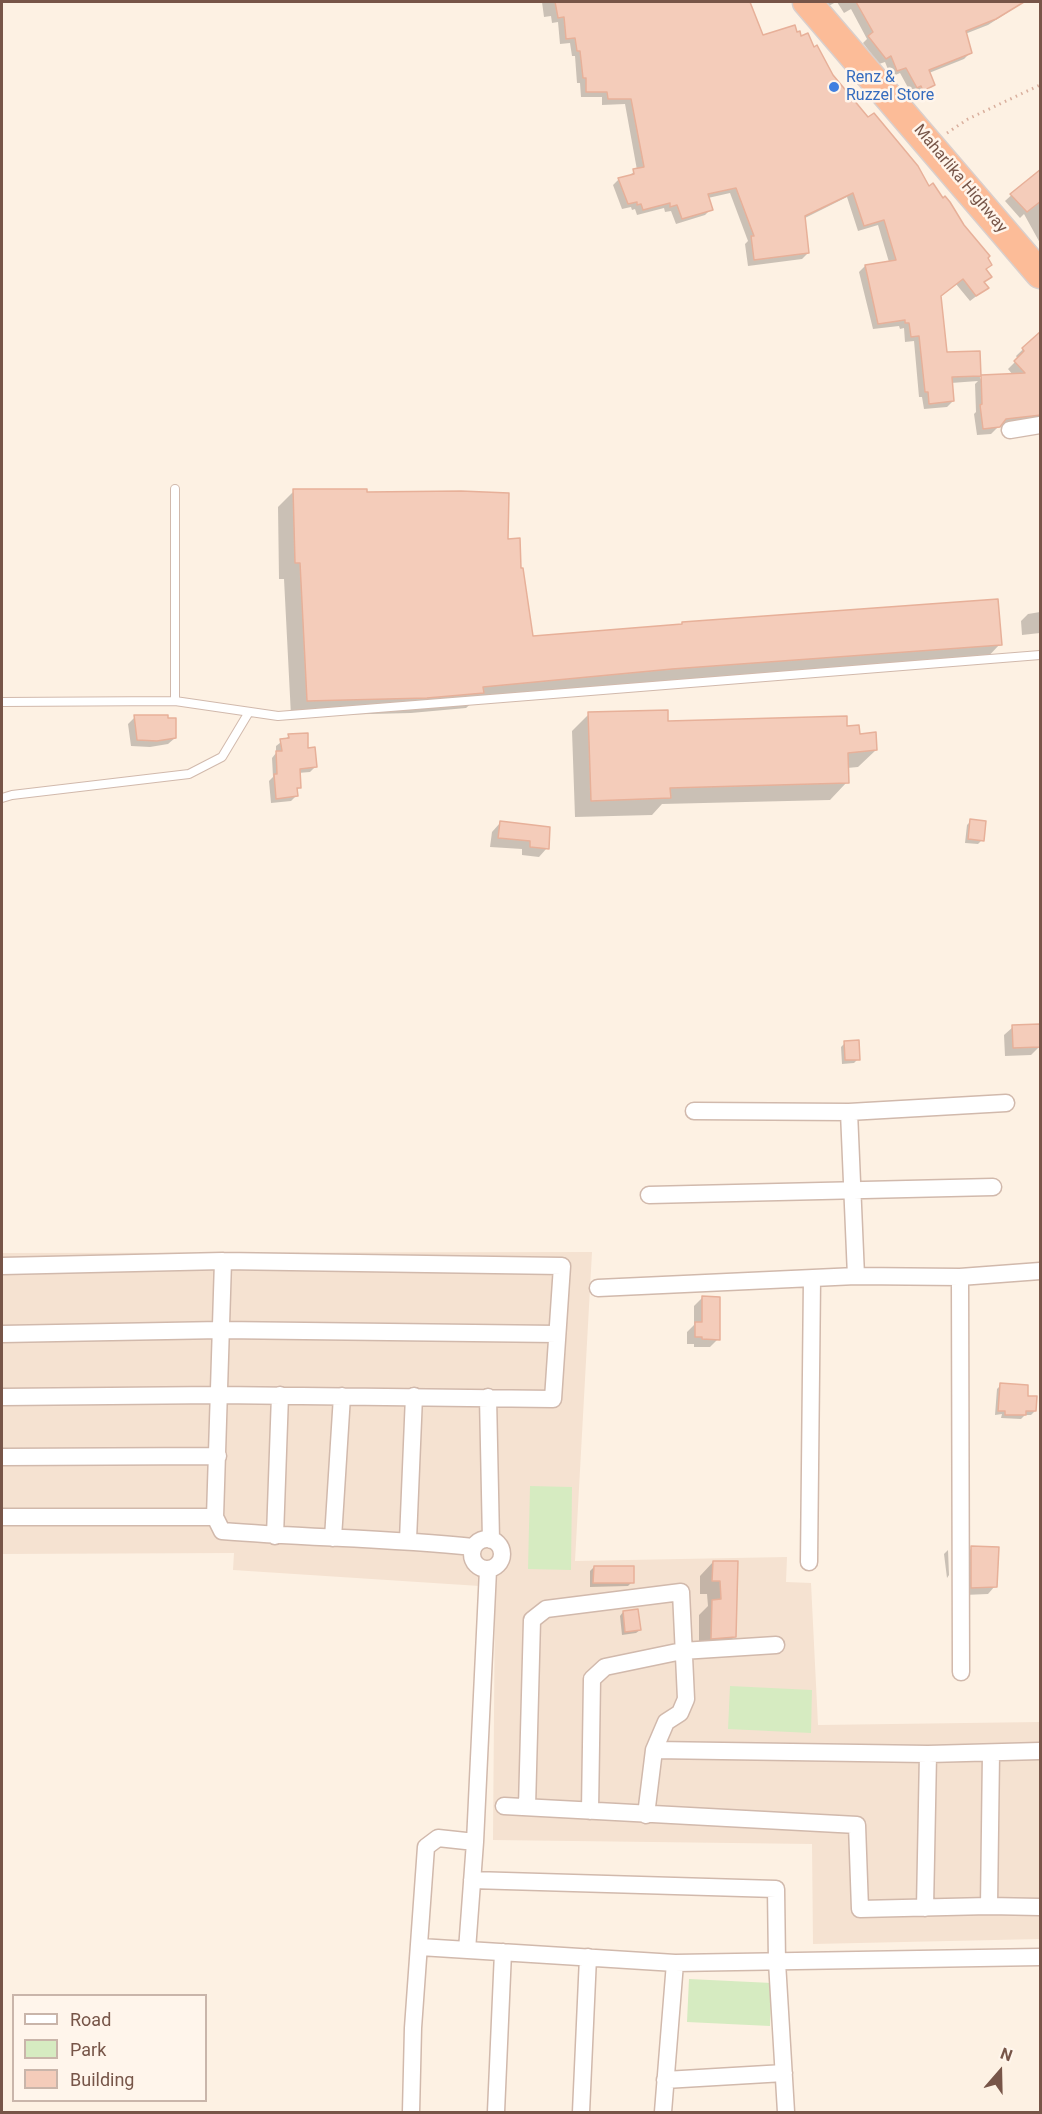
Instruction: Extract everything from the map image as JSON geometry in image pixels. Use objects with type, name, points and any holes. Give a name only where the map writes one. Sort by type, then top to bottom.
[{"type":"highway","name":"Maharlika Highway","points":[[807,2],[1041,274]]},
{"type":"street","points":[[1010,430],[1041,425]]},
{"type":"street","points":[[694,1110],[849,1112],[1006,1102]]},
{"type":"street","points":[[849,1112],[856,1276]]},
{"type":"street","points":[[649,1195],[993,1187]]},
{"type":"street","points":[[223,1261],[215,1517],[222,1531],[274,1536],[408,1540],[473,1547]]},
{"type":"street","points":[[2,1266],[223,1261],[562,1266],[553,1399],[280,1395],[2,1397]]},
{"type":"street","points":[[598,1288],[856,1276],[960,1277],[1041,1271]]},
{"type":"street","points":[[960,1277],[961,1672]]},
{"type":"street","points":[[809,1562],[812,1279]]},
{"type":"street","points":[[2,1334],[220,1330],[557,1334]]},
{"type":"street","points":[[274,1536],[280,1395]]},
{"type":"street","points":[[333,1538],[342,1396]]},
{"type":"street","points":[[408,1540],[414,1396]]},
{"type":"street","points":[[488,1397],[491,1539]]},
{"type":"street","points":[[2,1457],[218,1456]]},
{"type":"street","points":[[2,1517],[215,1517]]},
{"type":"street","points":[[491,1539],[500,1546],[502,1556],[498,1566],[488,1570],[477,1567],[472,1558],[473,1547],[481,1540],[491,1539]]},
{"type":"street","points":[[467,1950],[476,1842],[488,1570]]},
{"type":"street","points":[[527,1807],[532,1620],[546,1609],[681,1592],[686,1699],[680,1713],[666,1722],[654,1750],[646,1815]]},
{"type":"street","points":[[590,1811],[592,1679],[605,1667],[682,1651],[776,1645]]},
{"type":"street","points":[[654,1750],[928,1755],[1041,1751]]},
{"type":"street","points":[[989,1906],[991,1753]]},
{"type":"street","points":[[925,1908],[928,1755]]},
{"type":"street","points":[[504,1806],[857,1825],[860,1909],[1041,1907]]},
{"type":"street","points":[[411,2112],[413,2028],[426,1847],[438,1838],[476,1842]]},
{"type":"street","points":[[472,1880],[776,1889],[777,1962],[786,2112]]},
{"type":"street","points":[[420,1947],[675,1963],[1041,1958]]},
{"type":"street","points":[[496,2112],[503,1952]]},
{"type":"street","points":[[581,2112],[588,1957]]},
{"type":"street","points":[[663,2112],[675,1963]]},
{"type":"street","points":[[665,2080],[784,2073]]},
{"type":"lane","points":[[175,489],[175,701]]},
{"type":"lane","points":[[2,702],[175,701],[278,716],[1041,655]]},
{"type":"lane","points":[[2,798],[189,774],[222,757],[249,712]]},
{"type":"path","points":[[931,144],[968,119],[1041,85]]},
{"type":"shaded area","points":[[592,1252],[575,1561],[787,1557],[786,1582],[811,1583],[818,1725],[1040,1722],[1040,1939],[813,1944],[812,1844],[493,1840],[495,1587],[233,1570],[234,1553],[2,1554],[2,1253]]},
{"type":"green space","points":[[530,1486],[572,1487],[571,1570],[528,1569]]},
{"type":"green space","points":[[730,1686],[812,1690],[811,1733],[728,1729]]},
{"type":"green space","points":[[689,1979],[772,1983],[770,2026],[687,2022]]},
{"type":"building","points":[[555,2],[750,2],[763,35],[795,25],[801,36],[808,33],[814,47],[817,45],[833,75],[868,117],[874,113],[918,166],[929,186],[933,183],[943,198],[945,196],[964,225],[990,256],[988,258],[992,265],[986,269],[992,277],[984,282],[989,288],[976,296],[963,279],[941,296],[947,352],[980,351],[981,376],[952,377],[954,401],[929,404],[928,392],[925,392],[919,336],[911,337],[909,323],[905,323],[905,320],[878,324],[865,265],[896,260],[884,220],[864,226],[853,193],[805,216],[809,253],[754,260],[751,236],[754,236],[736,188],[708,194],[713,210],[682,219],[677,205],[670,207],[670,203],[643,210],[641,204],[637,205],[637,202],[628,204],[618,178],[634,174],[633,169],[644,167],[631,99],[608,99],[607,92],[586,92],[586,78],[583,78],[580,51],[577,51],[575,38],[566,39],[564,17],[558,18]]},
{"type":"building","points":[[856,2],[1024,2],[996,19],[966,31],[972,53],[929,70],[935,85],[923,91],[921,86],[917,88],[906,68],[897,71],[891,56],[886,59],[868,36],[873,32]]},
{"type":"building","points":[[1041,169],[1041,201],[1027,212],[1010,194]]},
{"type":"building","points":[[1041,331],[1041,415],[1006,419],[1000,427],[983,429],[980,405],[982,404],[981,375],[1025,373],[1014,361],[1024,351],[1022,348]]},
{"type":"building","points":[[293,489],[509,493],[508,539],[520,538],[521,568],[523,568],[533,636],[682,624],[682,622],[998,599],[1002,645],[672,669],[483,687],[484,693],[427,698],[307,701],[300,563],[295,563]]},
{"type":"building","points":[[668,710],[668,721],[847,716],[847,726],[859,725],[860,734],[876,732],[877,750],[848,753],[849,783],[670,788],[671,798],[591,801],[588,712]]},
{"type":"building","points":[[134,715],[168,715],[168,718],[176,718],[176,738],[157,741],[137,740]]},
{"type":"building","points":[[308,733],[308,748],[315,747],[317,767],[300,769],[301,788],[297,788],[298,796],[276,799],[274,774],[277,774],[276,751],[282,751],[280,739],[289,738],[288,734]]},
{"type":"building","points":[[970,819],[986,821],[984,841],[968,839]]},
{"type":"building","points":[[500,821],[550,827],[549,849],[530,847],[530,841],[498,838]]},
{"type":"building","points":[[1040,1024],[1041,1047],[1013,1048],[1012,1025]]},
{"type":"building","points":[[859,1040],[860,1060],[845,1060],[844,1041]]},
{"type":"building","points":[[702,1296],[720,1297],[720,1340],[695,1337],[695,1322],[702,1322]]},
{"type":"building","points":[[1000,1383],[1028,1385],[1028,1396],[1037,1396],[1036,1411],[1026,1411],[1026,1415],[1005,1415],[1005,1411],[998,1411]]},
{"type":"building","points":[[971,1546],[999,1547],[997,1587],[971,1588]]},
{"type":"building","points":[[713,1561],[738,1561],[736,1637],[711,1639],[712,1600],[721,1599],[720,1581],[712,1581]]},
{"type":"building","points":[[594,1566],[634,1566],[634,1583],[593,1583]]},
{"type":"building","points":[[638,1609],[641,1630],[625,1632],[623,1611]]},
{"type":"place","name":"Renz & Ruzzel Store","points":[[834,87]]}]
